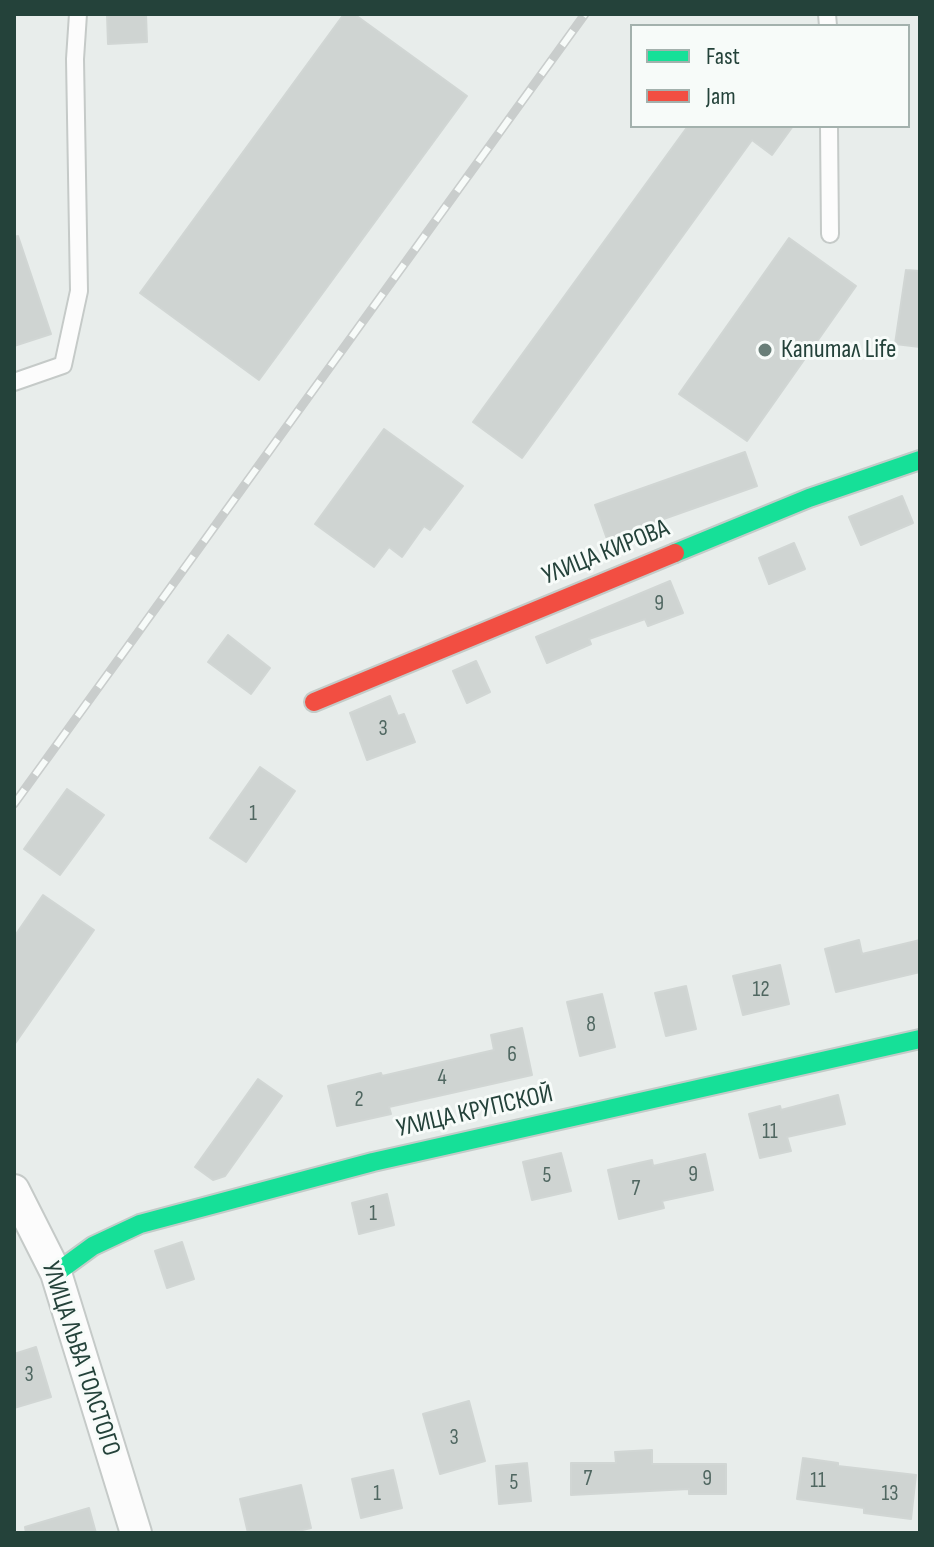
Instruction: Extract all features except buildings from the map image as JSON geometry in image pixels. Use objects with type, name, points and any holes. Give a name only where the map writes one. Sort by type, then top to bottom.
[{"type":"street","name":"УЛИЦА КИРОВА","points":[[314,702],[809,498],[920,460]]},
{"type":"street","name":"УЛИЦА КРУПСКОЙ","points":[[56,1273],[93,1246],[154,1220],[373,1162],[920,1039]]},
{"type":"street","name":"УЛИЦА ЛЬВА ТОЛСТОГО","points":[[14,1190],[56,1273],[136,1533]]},
{"type":"lane","points":[[14,382],[63,365],[79,291],[75,59],[78,14]]},
{"type":"lane","points":[[829,128],[830,234]]},
{"type":"railway","points":[[14,804],[585,14]]},
{"type":"traffic: fast","points":[[675,553],[809,498],[920,460]]},
{"type":"traffic: fast","points":[[56,1273],[93,1246],[140,1224],[373,1162],[920,1039]]},
{"type":"traffic: jam","points":[[314,702],[675,553]]},
{"type":"place","name":"Капитал Life","points":[[765,350]]}]
